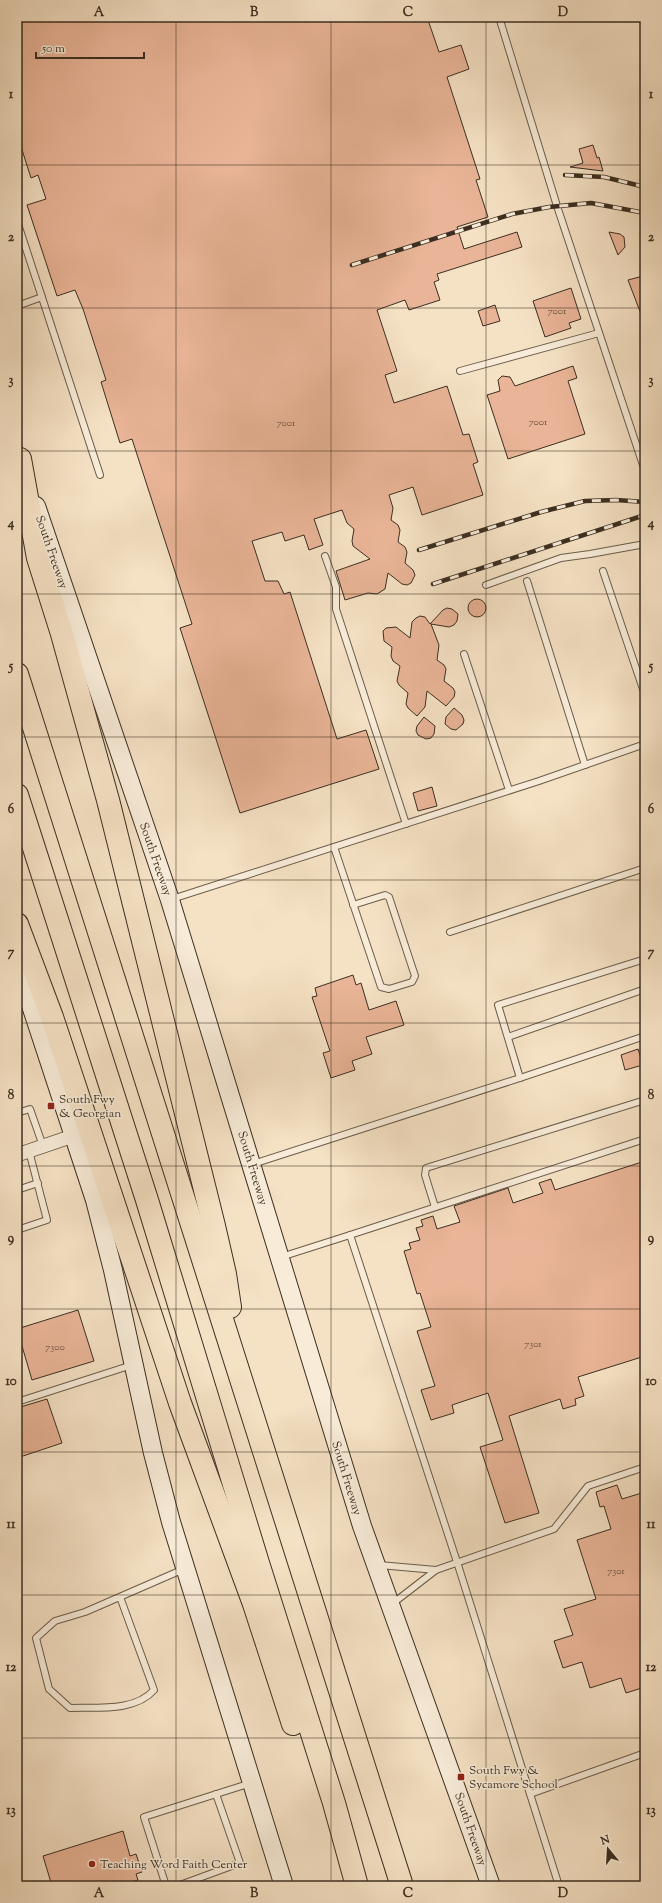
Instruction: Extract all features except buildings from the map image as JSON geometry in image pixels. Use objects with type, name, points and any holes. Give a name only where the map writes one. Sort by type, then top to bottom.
[{"type":"highway","points":[[19,454],[38,558],[62,634],[106,793],[214,1226],[225,1274],[241,1378]]},
{"type":"highway","points":[[17,674],[402,1886]]},
{"type":"highway","points":[[17,795],[147,1200],[258,1563],[334,1803],[357,1886]]},
{"type":"highway","points":[[17,924],[57,1032],[180,1403],[254,1604],[315,1790],[334,1803]]},
{"type":"main road","name":"South Freeway","points":[[19,454],[170,900],[362,1526],[491,1886]]},
{"type":"main road","points":[[17,963],[26,1001],[95,1200],[113,1270],[153,1453],[186,1569],[284,1886]]},
{"type":"street","points":[[23,1153],[73,1136]]},
{"type":"lane","points":[[499,17],[557,206],[645,471]]},
{"type":"lane","points":[[17,221],[100,475]]},
{"type":"lane","points":[[17,306],[42,297]]},
{"type":"lane","points":[[460,371],[599,333]]},
{"type":"lane","points":[[486,585],[561,558],[645,544]]},
{"type":"lane","points":[[325,556],[336,587],[336,609],[406,824]]},
{"type":"lane","points":[[603,571],[645,695]]},
{"type":"lane","points":[[527,581],[584,765]]},
{"type":"lane","points":[[464,654],[509,790]]},
{"type":"lane","points":[[170,900],[406,824],[645,744]]},
{"type":"lane","points":[[334,847],[353,905],[381,988],[389,989],[412,982],[415,976],[389,897],[385,895],[353,905]]},
{"type":"lane","points":[[450,932],[645,868]]},
{"type":"lane","points":[[520,1078],[498,1005],[645,959]]},
{"type":"lane","points":[[508,1037],[645,989]]},
{"type":"lane","points":[[252,1164],[520,1078],[645,1036]]},
{"type":"lane","points":[[434,1207],[425,1174],[426,1168],[643,1101],[645,1110]]},
{"type":"lane","points":[[17,1113],[30,1109],[43,1146]]},
{"type":"lane","points":[[280,1257],[645,1139]]},
{"type":"lane","points":[[17,1230],[47,1220],[38,1183],[23,1153]]},
{"type":"lane","points":[[17,1190],[38,1183]]},
{"type":"lane","points":[[350,1235],[457,1562],[560,1886]]},
{"type":"lane","points":[[17,1402],[134,1365]]},
{"type":"lane","points":[[391,1605],[436,1570],[554,1529],[588,1486],[645,1467]]},
{"type":"lane","points":[[376,1565],[436,1570]]},
{"type":"lane","points":[[120,1597],[154,1690],[147,1697],[119,1706],[70,1708],[49,1689],[36,1638],[55,1621],[85,1612],[120,1597],[186,1569]]},
{"type":"lane","points":[[530,1794],[645,1754]]},
{"type":"lane","points":[[166,1886],[144,1817],[252,1783]]},
{"type":"lane","points":[[177,1886],[240,1863],[216,1794]]},
{"type":"railway","points":[[565,175],[604,177],[645,187]]},
{"type":"railway","points":[[352,265],[512,214],[549,207],[591,203],[645,213]]},
{"type":"railway","points":[[419,550],[541,512],[585,501],[616,500],[645,502]]},
{"type":"railway","points":[[433,584],[645,515]]},
{"type":"place","name":"South Fwy & Georgian","points":[[51,1106]]},
{"type":"place","name":"South Fwy & Sycamore School","points":[[461,1777]]},
{"type":"place","name":"Teaching Word Faith Center","points":[[92,1864]]}]
